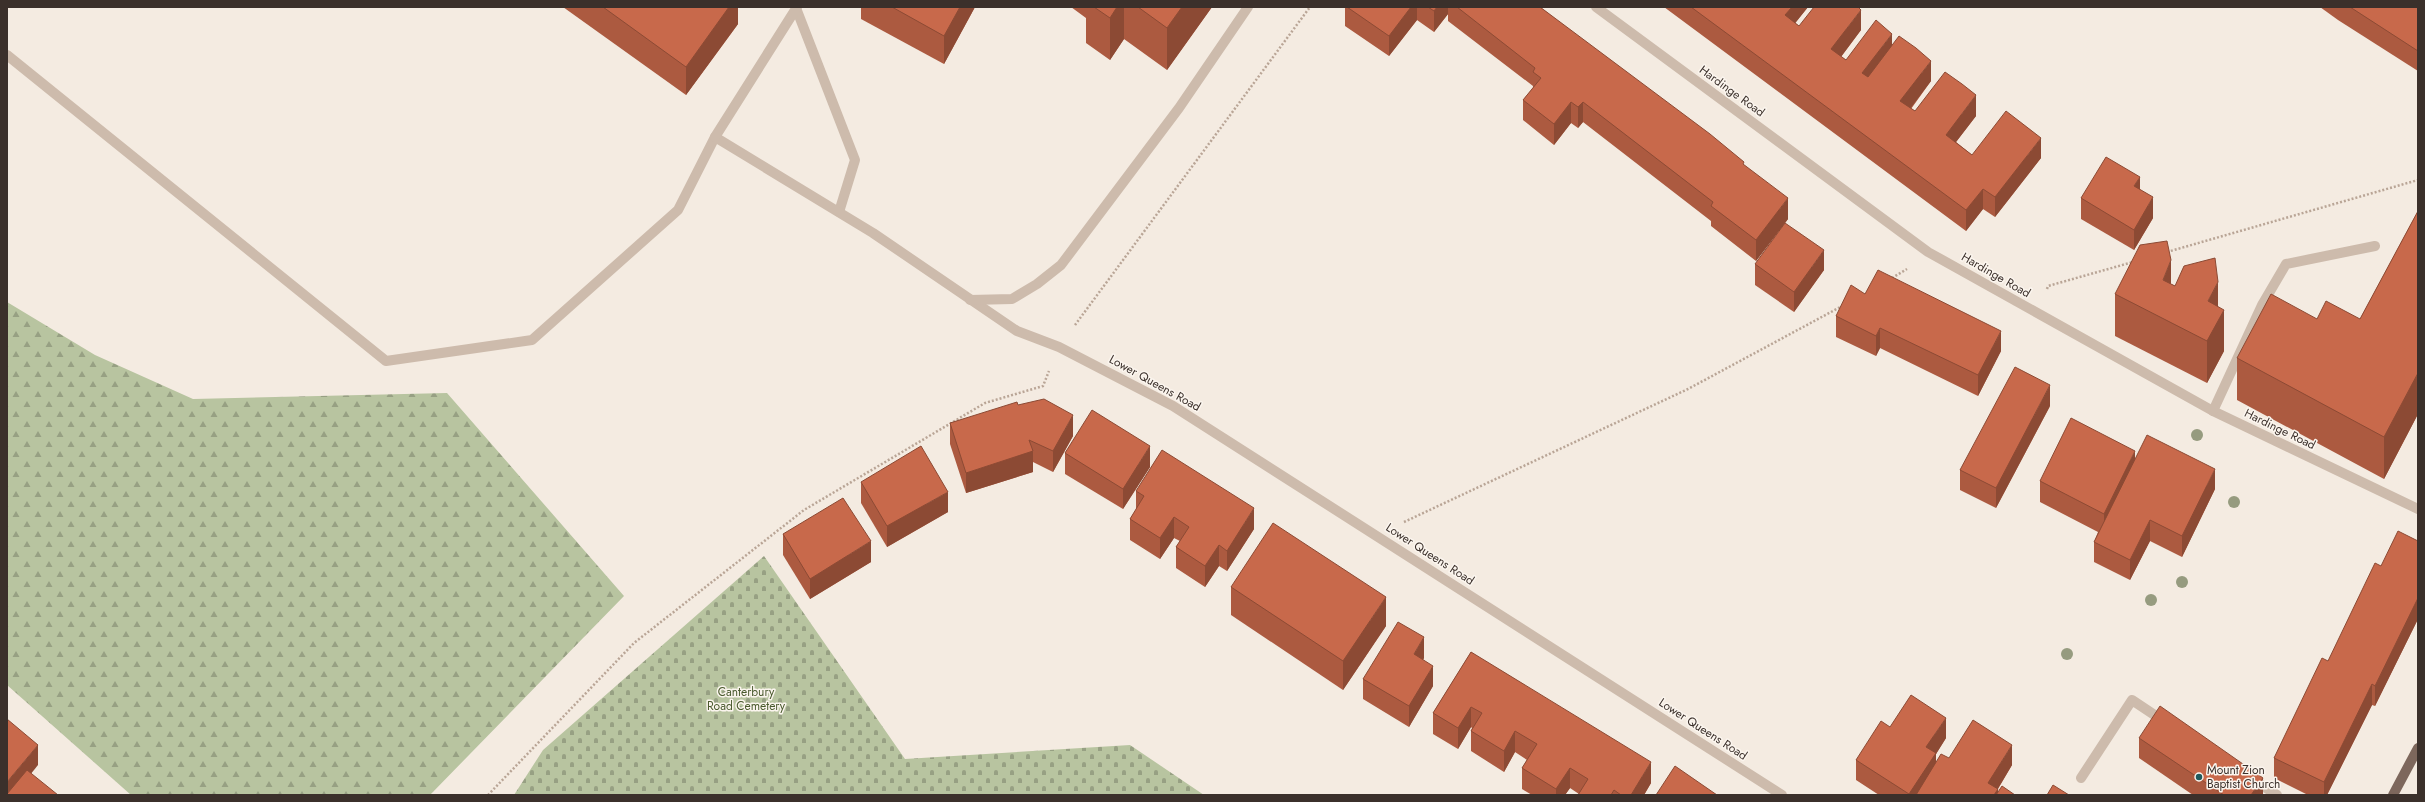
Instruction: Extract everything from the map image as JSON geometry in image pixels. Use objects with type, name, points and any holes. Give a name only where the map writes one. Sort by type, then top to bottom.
[{"type":"main road","points":[[2393,795],[2418,748]]},
{"type":"street","points":[[970,300],[1012,299],[1037,284],[1061,266],[1179,108],[1248,7]]},
{"type":"street","name":"Hardinge Road","points":[[1596,7],[1928,252],[2213,411],[2418,509]]},
{"type":"street","points":[[7,55],[386,361],[532,340],[678,210],[715,137],[797,8]]},
{"type":"street","points":[[797,8],[855,160],[839,212]]},
{"type":"street","name":"Lower Queens Road","points":[[715,137],[873,233],[970,300],[1017,330],[1059,347],[1173,406],[1782,795]]},
{"type":"street","points":[[2213,411],[2262,305],[2286,264],[2375,246]]},
{"type":"street","points":[[2081,778],[2132,700],[2171,726]]},
{"type":"street","points":[[2244,773],[2277,795]]},
{"type":"path","points":[[488,795],[634,643],[804,510],[985,404],[1043,386],[1059,347],[1310,7]]},
{"type":"path","points":[[2162,254],[2418,180]]},
{"type":"path","points":[[1887,281],[1901,274],[1928,252]]},
{"type":"path","points":[[2035,313],[2048,286],[2139,260]]},
{"type":"path","points":[[1376,535],[1688,389],[1846,304]]},
{"type":"green space","points":[[7,302],[95,355],[193,399],[447,393],[624,596],[430,795],[131,795],[7,685]]},
{"type":"green space","name":"Canterbury Road Cemetery","points":[[764,556],[905,759],[1130,745],[1204,795],[514,795],[543,750]]},
{"type":"building","points":[[603,7],[729,7],[686,67]]},
{"type":"building","points":[[892,7],[960,7],[944,36]]},
{"type":"building","points":[[1094,7],[1117,7],[1110,18]]},
{"type":"building","points":[[1138,7],[1182,7],[1167,28]]},
{"type":"building","points":[[1347,7],[1411,7],[1389,36]]},
{"type":"building","points":[[1428,7],[1437,7],[1434,11]]},
{"type":"building","points":[[1457,7],[1540,7],[1710,134],[1744,162],[1743,164],[1788,198],[1756,240],[1711,206],[1713,202],[1583,102],[1578,107],[1571,102],[1554,124],[1523,100],[1541,78],[1533,72],[1535,68]]},
{"type":"building","points":[[1691,7],[1792,7],[1785,15],[1799,26],[1814,7],[1858,7],[1861,10],[1831,49],[1846,60],[1876,20],[1892,34],[1862,73],[1868,77],[1899,36],[1916,48],[1931,61],[1900,101],[1915,111],[1945,72],[1962,84],[1976,95],[1946,135],[1972,155],[2006,111],[2041,138],[1995,197],[1983,189],[1966,210]]},
{"type":"building","points":[[2350,7],[2418,7],[2418,51]]},
{"type":"building","points":[[2106,157],[2140,177],[2134,186],[2153,197],[2134,230],[2081,198]]},
{"type":"building","points":[[2418,211],[2418,373],[2384,437],[2237,358],[2271,294],[2317,319],[2326,301],[2360,319]]},
{"type":"building","points":[[1785,223],[1824,250],[1794,292],[1755,264]]},
{"type":"building","points":[[2167,241],[2171,260],[2163,280],[2175,286],[2184,266],[2215,258],[2218,282],[2208,301],[2224,310],[2207,341],[2115,294],[2140,245]]},
{"type":"building","points":[[1878,270],[2001,331],[1978,375],[1880,328],[1876,336],[1836,316],[1851,285],[1865,294]]},
{"type":"building","points":[[2015,367],[2050,385],[1996,488],[1960,470]]},
{"type":"building","points":[[1044,399],[1073,415],[1053,451],[1029,440],[1033,451],[966,473],[950,423],[1017,402],[1018,405]]},
{"type":"building","points":[[1092,410],[1150,446],[1123,489],[1065,453]]},
{"type":"building","points":[[2071,418],[2135,451],[2104,514],[2040,481]]},
{"type":"building","points":[[2147,435],[2215,469],[2182,536],[2150,520],[2130,560],[2094,542]]},
{"type":"building","points":[[921,446],[948,492],[887,526],[861,482]]},
{"type":"building","points":[[1162,450],[1254,508],[1227,551],[1219,545],[1205,566],[1176,547],[1189,527],[1174,517],[1160,538],[1130,519],[1144,496],[1136,491]]},
{"type":"building","points":[[843,498],[871,541],[810,579],[783,534]]},
{"type":"building","points":[[1273,523],[1386,597],[1343,661],[1231,587]]},
{"type":"building","points":[[2398,531],[2418,541],[2418,598],[2375,686],[2372,684],[2324,782],[2274,758],[2322,658],[2328,661],[2375,563],[2381,566]]},
{"type":"building","points":[[1398,622],[1424,637],[1414,654],[1433,666],[1409,706],[1363,679]]},
{"type":"building","points":[[1471,652],[1651,762],[1631,795],[1621,795],[1614,790],[1611,795],[1578,795],[1588,779],[1570,768],[1556,789],[1522,768],[1537,744],[1515,731],[1504,751],[1471,731],[1482,713],[1471,707],[1458,728],[1433,713]]},
{"type":"building","points":[[1911,695],[1946,718],[1926,747],[1936,753],[1909,794],[1856,760],[1881,721],[1890,727]]},
{"type":"building","points":[[2160,706],[2263,778],[2251,795],[2224,795],[2139,738]]},
{"type":"building","points":[[7,719],[38,745],[7,782]]},
{"type":"building","points":[[1973,720],[2012,745],[1988,783],[1998,789],[1994,795],[1916,795],[1941,754],[1949,758]]},
{"type":"building","points":[[1675,766],[1717,795],[1656,795]]},
{"type":"building","points":[[27,770],[58,795],[7,795]]},
{"type":"building","points":[[2053,785],[2069,795],[2047,795]]},
{"type":"building","points":[[2002,786],[2015,795],[1996,795]]},
{"type":"place","name":"Mount Zion Baptist Church","points":[[2199,777]]}]
